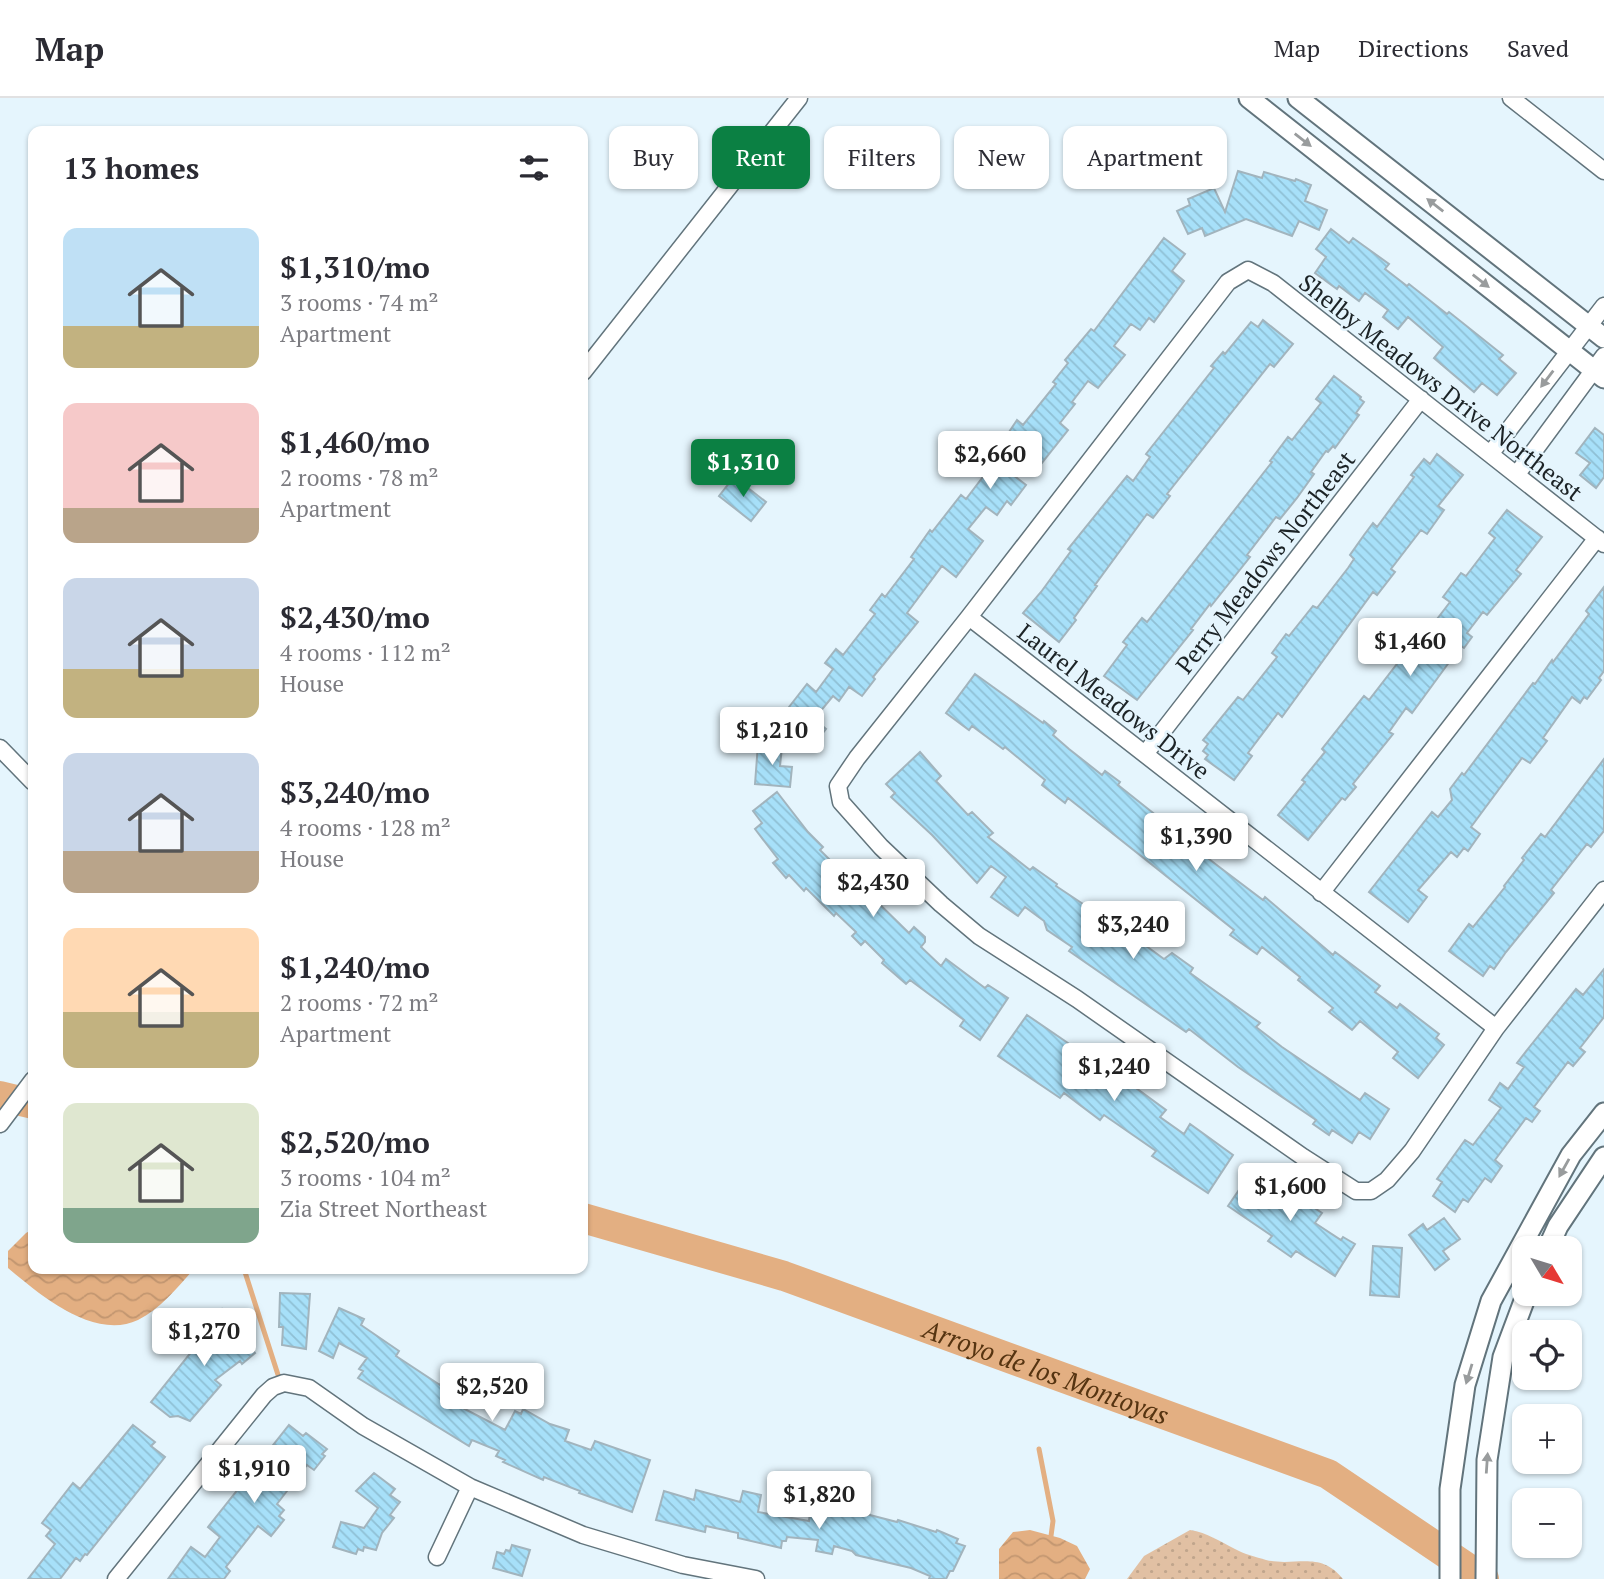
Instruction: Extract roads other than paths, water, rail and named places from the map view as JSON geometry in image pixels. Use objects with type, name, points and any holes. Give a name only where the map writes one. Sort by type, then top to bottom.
[{"type":"street","points":[[588,366],[799,98]]},
{"type":"street","points":[[1249,98],[1569,351],[1601,368],[1517,474]]},
{"type":"street","points":[[1298,98],[1597,332]]},
{"type":"street","points":[[1511,98],[1604,172]]},
{"type":"street","name":"Shelby Meadows Drive Northeast","points":[[969,617],[1228,282],[1248,270],[1273,284],[1492,453],[1600,541]]},
{"type":"street","points":[[1492,453],[1569,351],[1597,332],[1604,306]]},
{"type":"street","name":"Perry Meadows Northeast","points":[[1145,754],[1421,399]]},
{"type":"street","points":[[1321,892],[1600,541]]},
{"type":"street","points":[[969,617],[857,758],[838,786],[841,802],[881,846],[941,904],[979,936],[1077,999],[1343,1185],[1356,1191],[1371,1191],[1387,1180],[1412,1151],[1496,1028],[1604,890]]},
{"type":"street","name":"Laurel Meadows Drive","points":[[969,617],[1496,1028]]},
{"type":"street","points":[[0,748],[28,777]]},
{"type":"street","points":[[0,1124],[28,1087]]},
{"type":"street","points":[[1450,1569],[1450,1489],[1465,1385],[1491,1301],[1571,1155],[1604,1113]]},
{"type":"street","points":[[1553,1236],[1604,1157]]},
{"type":"street","points":[[1486,1579],[1486,1461],[1503,1357],[1522,1306]]},
{"type":"street","points":[[116,1579],[264,1395],[273,1387],[285,1383],[309,1388],[363,1426],[470,1487],[583,1535],[681,1572],[756,1579]]},
{"type":"street","points":[[436,1557],[470,1487]]},
{"type":"water","points":[[28,1232],[28,1274],[189,1274],[154,1310],[138,1320],[121,1325],[86,1320],[51,1301],[8,1268],[8,1251]]},
{"type":"water","points":[[1030,1530],[1077,1546],[1090,1569],[1085,1579],[999,1579],[999,1549],[1013,1532]]},
{"type":"waterway","name":"Arroyo de los Montoyas","points":[[0,1096],[28,1103]]},
{"type":"waterway","name":"Arroyo de los Montoyas","points":[[588,1219],[784,1276],[1328,1474],[1484,1579]]},
{"type":"waterway","points":[[246,1274],[280,1381]]},
{"type":"waterway","points":[[1039,1449],[1053,1521],[1051,1536]]}]
